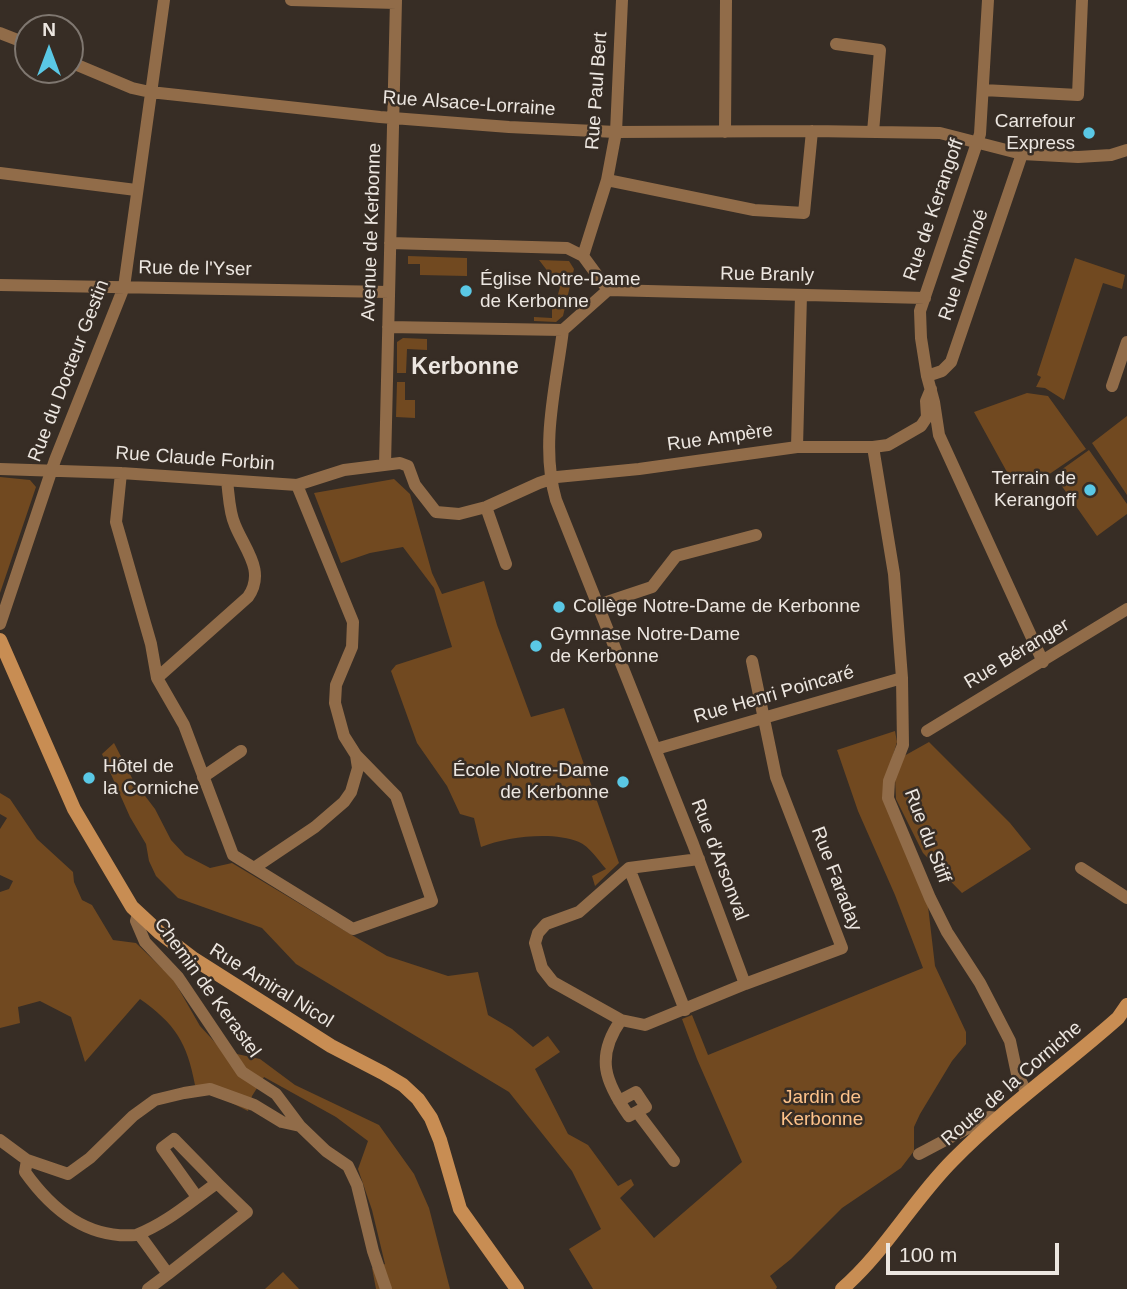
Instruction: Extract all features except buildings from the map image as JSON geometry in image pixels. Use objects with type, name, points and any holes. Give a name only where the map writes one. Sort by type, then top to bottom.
[{"type":"street","name":"Rue du Docteur Gestin","points":[[0,624],[52,472],[124,287],[164,0]]},
{"type":"street","points":[[290,0],[396,2]]},
{"type":"street","name":"Rue Paul Bert","points":[[583,256],[607,180],[616,132],[622,0]]},
{"type":"street","points":[[725,132],[726,0]]},
{"type":"street","name":"Rue de Kerangoff","points":[[988,0],[980,134],[920,311],[921,338],[939,435],[1043,662]]},
{"type":"street","points":[[983,90],[1078,95],[1082,0]]},
{"type":"street","name":"Avenue de Kerbonne","points":[[385,465],[396,2]]},
{"type":"street","points":[[836,44],[880,50],[873,132]]},
{"type":"street","name":"Rue Alsace-Lorraine","points":[[84,68],[132,88],[150,92],[394,118],[616,132],[812,131],[940,134],[1022,154],[1078,157],[1111,155],[1127,150]]},
{"type":"street","points":[[607,180],[754,210],[804,214],[812,131]]},
{"type":"street","name":"Rue Nominoé","points":[[929,383],[951,362],[1022,154]]},
{"type":"street","points":[[0,173],[136,190]]},
{"type":"street","points":[[390,243],[566,248],[583,256],[608,290],[563,330],[550,428],[550,479],[656,749]]},
{"type":"street","name":"Rue de l'Yser","points":[[0,285],[389,292]]},
{"type":"street","name":"Rue Branly","points":[[608,290],[925,298]]},
{"type":"street","points":[[797,447],[800,295]]},
{"type":"street","points":[[388,327],[563,330]]},
{"type":"street","points":[[1112,386],[1127,342]]},
{"type":"street","name":"Rue Ampère","points":[[385,465],[400,463],[408,466],[415,485],[436,512],[459,514],[486,507],[550,479],[797,447],[888,445],[921,426],[927,417],[929,383]]},
{"type":"street","name":"Rue du Stiff","points":[[873,447],[894,574],[902,678],[903,745],[889,781],[888,798],[947,932],[997,1013],[1010,1041],[1017,1074],[1027,1093]]},
{"type":"street","name":"Rue Claude Forbin","points":[[0,469],[121,473],[297,485],[344,470],[385,465]]},
{"type":"street","points":[[121,473],[116,522],[151,644],[157,678],[184,725],[233,855],[353,929],[432,901],[396,796],[356,755],[344,736],[335,703],[336,685],[352,647],[352,622],[297,485]]},
{"type":"street","points":[[157,678],[248,597],[253,589],[256,570],[233,522],[227,481]]},
{"type":"street","points":[[486,507],[506,564]]},
{"type":"street","points":[[598,605],[652,587],[676,556],[756,535]]},
{"type":"street","name":"Rue Béranger","points":[[927,731],[1127,609]]},
{"type":"street","name":"Rue Amiral Nicol","points":[[0,640],[74,809],[138,914],[194,959],[331,1046],[403,1085],[418,1099],[440,1140],[460,1209],[517,1289]]},
{"type":"street","name":"Rue Faraday","points":[[621,1020],[645,1026],[842,947],[776,777],[752,662]]},
{"type":"street","name":"Rue Henri Poincaré","points":[[656,749],[902,678]]},
{"type":"street","name":"Rue d'Arsonval","points":[[656,749],[745,984]]},
{"type":"street","points":[[203,777],[241,751]]},
{"type":"street","points":[[254,868],[315,827],[344,803],[356,780],[356,755]]},
{"type":"street","points":[[619,1101],[636,1092],[646,1107],[629,1116],[619,1101],[608,1082],[604,1059],[612,1032],[621,1020],[553,982],[542,968],[535,943],[538,933],[546,925],[579,912],[629,868],[699,859]]},
{"type":"street","points":[[1080,867],[1127,898]]},
{"type":"street","points":[[629,868],[685,1010]]},
{"type":"street","name":"Chemin de Kerastel","points":[[138,914],[136,921],[145,942],[178,977],[242,1072],[276,1094],[300,1126]]},
{"type":"street","name":"Route de la Corniche","points":[[842,1289],[861,1272],[952,1160],[1027,1093],[1112,1024],[1127,1005]]},
{"type":"street","points":[[0,1140],[27,1160],[68,1174],[155,1100],[210,1089],[254,1105],[282,1122],[300,1126],[326,1151],[348,1166],[357,1185],[373,1251],[386,1289]]},
{"type":"street","points":[[637,1112],[674,1161]]},
{"type":"street","points":[[919,1154],[989,1117],[999,1118]]},
{"type":"street","points":[[148,1289],[247,1212],[174,1139],[162,1148],[197,1197]]},
{"type":"street","points":[[27,1160],[25,1172],[50,1204],[78,1224],[111,1235],[139,1234],[172,1217],[216,1183]]},
{"type":"street","points":[[139,1234],[168,1274]]},
{"type":"green space","points":[[408,256],[467,258],[467,276],[420,275],[420,264],[408,264]]},
{"type":"green space","points":[[1075,258],[1125,275],[1122,289],[1103,283],[1064,400],[1045,388],[1036,387],[1041,377],[1037,375]]},
{"type":"green space","points":[[539,260],[569,261],[574,269],[563,316],[556,322],[534,321],[534,317],[552,318],[552,302],[538,302],[538,298],[557,298],[560,287],[551,286],[549,273]]},
{"type":"green space","points":[[403,338],[427,339],[427,350],[407,349],[406,373],[397,373],[397,342]]},
{"type":"green space","points":[[397,382],[405,382],[405,400],[415,400],[415,418],[396,417]]},
{"type":"green space","points":[[1027,393],[1048,396],[1086,449],[1048,475],[1013,483],[974,412]]},
{"type":"green space","points":[[1127,416],[1127,495],[1092,443]]},
{"type":"green space","name":"Terrain de Kerangoff","points":[[1089,450],[1127,504],[1127,514],[1097,536],[1054,475]]},
{"type":"green space","points":[[0,477],[30,480],[36,487],[0,593]]},
{"type":"green space","points":[[394,479],[410,494],[432,573],[442,594],[484,581],[531,717],[564,708],[619,863],[595,886],[592,876],[606,869],[590,850],[579,842],[543,836],[503,840],[481,847],[474,818],[460,814],[447,786],[417,743],[391,671],[396,665],[452,647],[434,588],[403,547],[370,553],[341,563],[314,493]]},
{"type":"green space","name":"Jardin de Kerbonne","points":[[895,731],[897,742],[886,778],[928,906],[935,966],[966,1032],[966,1044],[952,1061],[920,1114],[914,1127],[914,1151],[901,1168],[842,1208],[770,1276],[776,1289],[593,1289],[569,1249],[601,1229],[572,1171],[509,1092],[296,964],[262,928],[178,898],[156,876],[149,861],[146,844],[130,817],[102,754],[114,743],[133,780],[155,809],[171,840],[185,855],[210,868],[232,863],[387,956],[448,976],[478,972],[488,1015],[512,1029],[533,1047],[548,1036],[560,1052],[535,1069],[568,1134],[588,1145],[618,1186],[631,1179],[634,1185],[620,1198],[654,1238],[742,1162],[682,1019],[692,1015],[708,1055],[923,968],[858,811],[837,750]]},
{"type":"green space","points":[[929,742],[1010,823],[1031,849],[962,893],[923,853],[896,799],[895,778],[904,756]]},
{"type":"green space","points":[[0,793],[10,799],[37,839],[73,872],[74,882],[82,900],[92,905],[113,940],[136,943],[173,979],[200,1026],[223,1051],[260,1059],[295,1085],[379,1125],[414,1174],[429,1208],[450,1289],[376,1289],[372,1268],[385,1264],[372,1210],[358,1169],[368,1141],[336,1117],[264,1077],[252,1096],[248,1111],[195,1085],[188,1057],[178,1035],[140,999],[85,1062],[71,1017],[40,1001],[18,1007],[20,1023],[0,1028],[0,892],[9,889],[13,881],[0,875],[0,829],[7,818],[0,814]]},
{"type":"green space","points":[[283,1272],[299,1289],[265,1289]]},
{"type":"place","name":"Carrefour Express","points":[[1089,133]]},
{"type":"place","name":"Église Notre-Dame de Kerbonne","points":[[466,291]]},
{"type":"place","name":"Terrain de Kerangoff","points":[[1090,490]]},
{"type":"place","name":"Collège Notre-Dame de Kerbonne","points":[[559,607]]},
{"type":"place","name":"Gymnase Notre-Dame de Kerbonne","points":[[536,646]]},
{"type":"place","name":"Hôtel de la Corniche","points":[[89,778]]},
{"type":"place","name":"École Notre-Dame de Kerbonne","points":[[623,782]]},
{"type":"district","name":"Kerbonne","points":[[465,368]]}]
